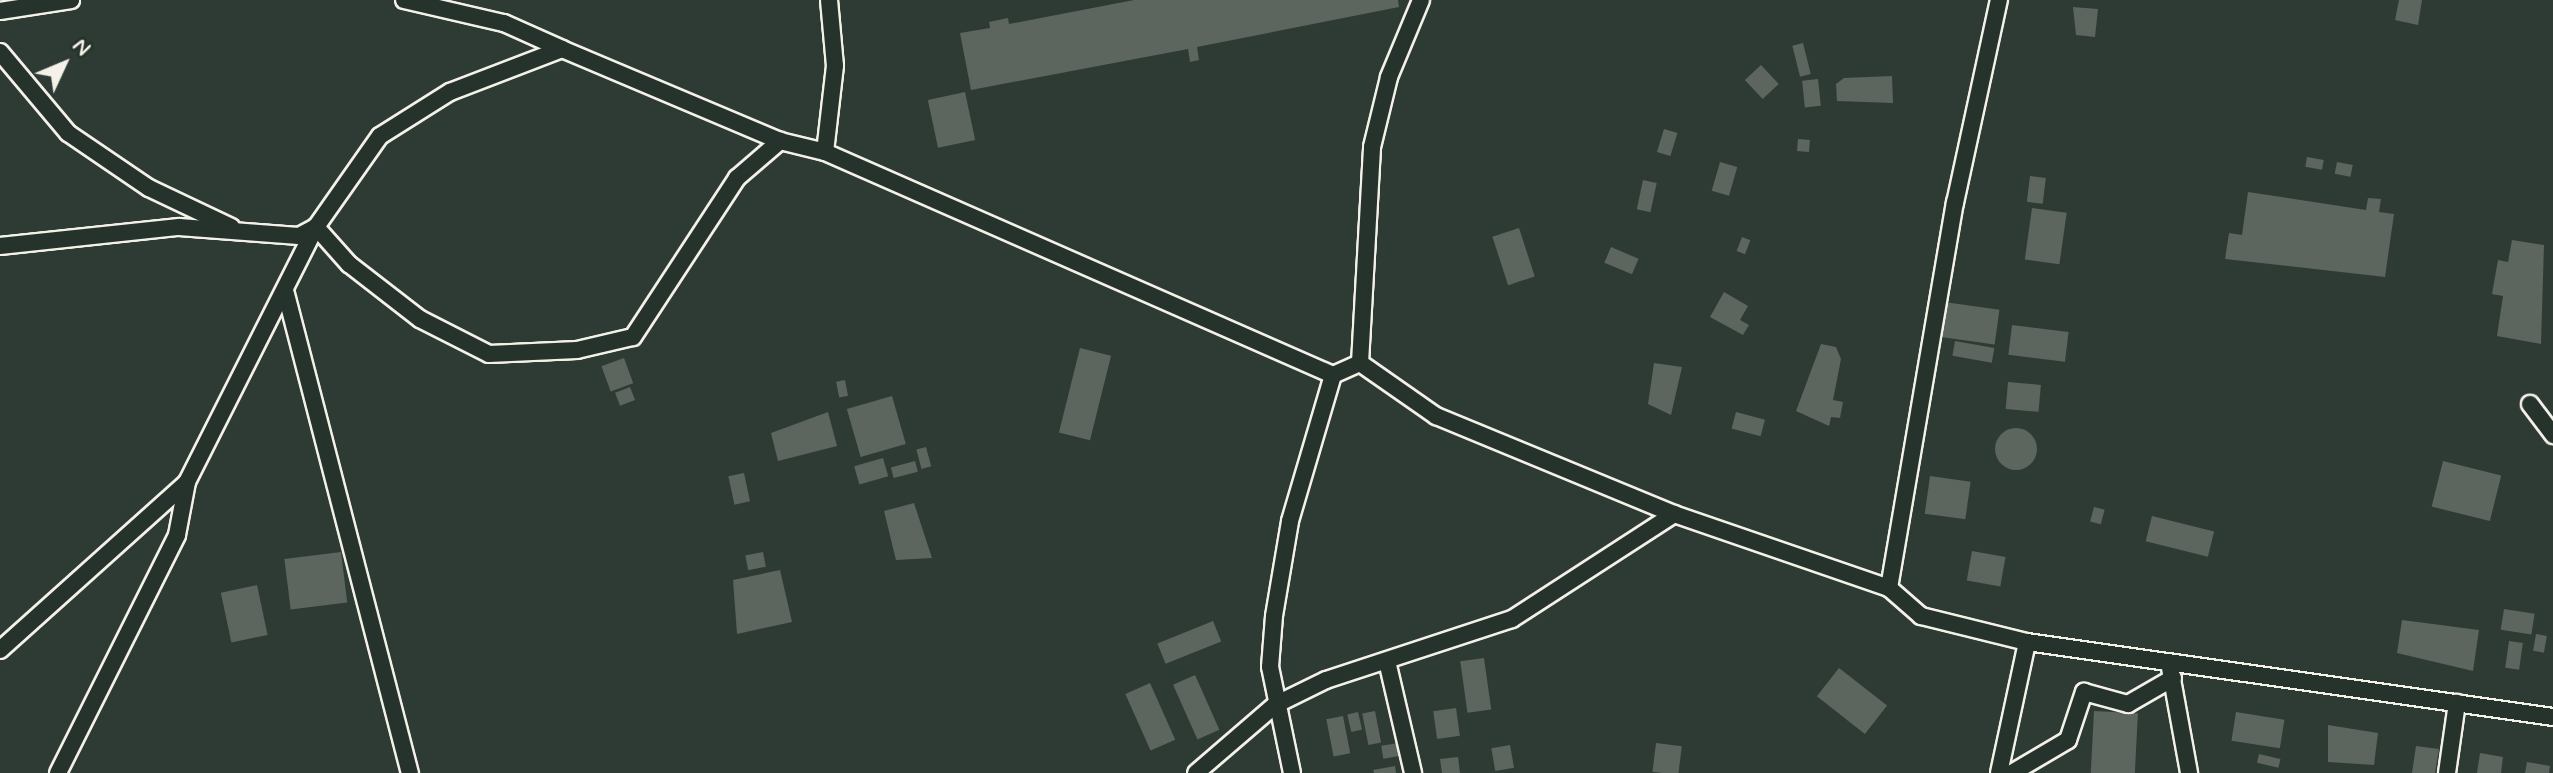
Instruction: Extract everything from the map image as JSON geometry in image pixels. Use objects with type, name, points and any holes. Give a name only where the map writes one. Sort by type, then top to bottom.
[{"type":"street","points":[[0,11],[71,0]]},
{"type":"street","points":[[825,152],[835,66],[829,0]]},
{"type":"street","points":[[1360,363],[1372,147],[1389,77],[1421,0]]},
{"type":"street","points":[[1889,588],[1955,203],[1999,0]]},
{"type":"street","points":[[410,1],[466,11],[780,141],[825,152],[1333,375],[1360,363]]},
{"type":"street","points":[[58,773],[177,535],[187,482],[286,294],[316,227],[380,136],[450,92],[562,49]]},
{"type":"street","points":[[0,52],[68,133],[149,188],[239,232]]},
{"type":"street","points":[[316,227],[349,264],[420,319],[489,354],[577,350],[633,337],[737,178],[780,141]]},
{"type":"street","points":[[0,246],[179,227],[299,236],[316,227]]},
{"type":"street","points":[[286,294],[410,773]]},
{"type":"street","points":[[1360,363],[1436,416],[1674,514],[1889,588],[1921,616],[2027,642],[2553,717]]},
{"type":"street","points":[[1292,773],[1275,705],[1270,667],[1280,581],[1333,375]]},
{"type":"street","points":[[2530,404],[2553,435]]},
{"type":"street","points":[[0,650],[187,482]]},
{"type":"street","points":[[1196,773],[1275,705],[1387,661],[1512,619],[1674,514]]},
{"type":"street","points":[[1999,773],[2027,642]]},
{"type":"street","points":[[1387,661],[1413,773]]},
{"type":"street","points":[[2168,661],[2189,773]]},
{"type":"street","points":[[2012,773],[2068,740],[2084,692],[2128,704],[2173,678]]},
{"type":"street","points":[[2447,773],[2457,703]]},
{"type":"building","points":[[1134,0],[1398,0],[1399,7],[1197,47],[1199,60],[1190,62],[1188,49],[971,90],[960,33],[990,28],[989,22],[1008,18],[1009,24]]},
{"type":"building","points":[[2399,0],[2422,0],[2418,25],[2395,20]]},
{"type":"building","points":[[2073,7],[2098,9],[2095,37],[2076,35]]},
{"type":"building","points":[[1803,43],[1811,74],[1800,77],[1792,46]]},
{"type":"building","points":[[1761,65],[1779,84],[1763,99],[1745,80]]},
{"type":"building","points":[[1892,76],[1893,103],[1837,101],[1836,84],[1844,78]]},
{"type":"building","points":[[1818,79],[1821,106],[1805,108],[1802,81]]},
{"type":"building","points":[[965,92],[975,140],[938,148],[928,100]]},
{"type":"building","points":[[1664,129],[1677,133],[1670,156],[1657,152]]},
{"type":"building","points":[[1798,139],[1810,140],[1809,152],[1797,151]]},
{"type":"building","points":[[2307,157],[2324,160],[2322,170],[2305,167]]},
{"type":"building","points":[[1720,162],[1737,167],[1729,196],[1712,191]]},
{"type":"building","points":[[2337,162],[2353,165],[2350,177],[2335,174]]},
{"type":"building","points":[[2030,176],[2046,178],[2043,204],[2027,202]]},
{"type":"building","points":[[1643,180],[1657,183],[1650,212],[1637,209]]},
{"type":"building","points":[[2248,192],[2366,210],[2368,198],[2381,199],[2379,212],[2394,214],[2385,277],[2225,259],[2229,233],[2242,235]]},
{"type":"building","points":[[2032,208],[2067,213],[2059,264],[2025,259]]},
{"type":"building","points":[[1519,228],[1535,277],[1508,285],[1492,237]]},
{"type":"building","points":[[1742,237],[1750,240],[1745,254],[1737,251]]},
{"type":"building","points":[[2512,240],[2544,245],[2541,344],[2497,336],[2503,296],[2492,294],[2498,260],[2508,262]]},
{"type":"building","points":[[1611,247],[1639,259],[1632,274],[1604,263]]},
{"type":"building","points":[[1724,292],[1748,306],[1740,320],[1749,325],[1743,335],[1710,317]]},
{"type":"building","points":[[1944,302],[1999,310],[1995,344],[1939,337]]},
{"type":"building","points":[[2012,325],[2069,332],[2065,362],[2008,355]]},
{"type":"building","points":[[1955,341],[1994,348],[1992,363],[1952,356]]},
{"type":"building","points":[[1821,344],[1836,347],[1841,359],[1833,400],[1843,402],[1840,418],[1831,417],[1829,426],[1796,411]]},
{"type":"building","points":[[1080,348],[1111,356],[1090,440],[1059,432]]},
{"type":"building","points":[[624,358],[633,383],[611,392],[601,366]]},
{"type":"building","points":[[1654,363],[1682,367],[1671,415],[1648,404]]},
{"type":"building","points":[[845,380],[848,396],[839,397],[836,382]]},
{"type":"building","points":[[2008,382],[2041,385],[2039,412],[2006,409]]},
{"type":"building","points":[[630,387],[635,400],[620,406],[615,393]]},
{"type":"building","points":[[892,396],[906,444],[861,457],[847,409]]},
{"type":"building","points":[[828,412],[837,446],[778,461],[771,433]]},
{"type":"building","points":[[1736,412],[1765,420],[1761,436],[1732,428]]},
{"type":"building","points":[[2016,428],[2031,434],[2037,449],[2031,464],[2016,470],[2001,464],[1995,449],[2001,434]]},
{"type":"building","points":[[926,447],[931,466],[922,469],[916,450]]},
{"type":"building","points":[[883,458],[888,476],[859,485],[854,466]]},
{"type":"building","points":[[915,461],[918,472],[894,478],[891,467]]},
{"type":"building","points":[[2443,461],[2501,476],[2490,521],[2432,507]]},
{"type":"building","points":[[744,473],[750,501],[734,505],[728,476]]},
{"type":"building","points":[[1930,476],[1971,482],[1965,519],[1925,514]]},
{"type":"building","points":[[914,503],[932,558],[896,560],[884,511]]},
{"type":"building","points":[[2094,507],[2105,510],[2101,524],[2090,521]]},
{"type":"building","points":[[2152,516],[2214,531],[2208,557],[2146,541]]},
{"type":"building","points":[[1972,551],[2005,557],[2000,586],[1967,581]]},
{"type":"building","points":[[341,552],[347,603],[291,610],[284,559]]},
{"type":"building","points":[[763,552],[766,567],[748,570],[745,555]]},
{"type":"building","points":[[780,570],[792,622],[737,634],[733,580]]},
{"type":"building","points":[[257,585],[268,635],[231,643],[221,593]]},
{"type":"building","points":[[2504,609],[2535,614],[2531,635],[2501,630]]},
{"type":"building","points":[[2402,620],[2479,630],[2473,671],[2397,653]]},
{"type":"building","points":[[1213,621],[1221,641],[1166,664],[1157,643]]},
{"type":"building","points":[[2536,634],[2547,636],[2544,653],[2533,651]]},
{"type":"building","points":[[2509,641],[2523,643],[2519,670],[2505,668]]},
{"type":"building","points":[[1484,658],[1491,709],[1467,713],[1460,661]]},
{"type":"building","points":[[1839,668],[1887,706],[1865,734],[1817,696]]},
{"type":"building","points":[[1195,675],[1219,730],[1197,740],[1173,685]]},
{"type":"building","points":[[1150,683],[1175,740],[1151,751],[1125,694]]},
{"type":"building","points":[[1456,708],[1460,736],[1437,739],[1433,711]]},
{"type":"building","points":[[1375,711],[1381,742],[1368,745],[1362,713]]},
{"type":"building","points":[[2094,711],[2138,713],[2135,773],[2091,773]]},
{"type":"building","points":[[1358,712],[1362,730],[1351,732],[1347,714]]},
{"type":"building","points":[[2236,712],[2284,720],[2280,748],[2231,741]]},
{"type":"building","points":[[1343,716],[1350,753],[1334,757],[1326,719]]},
{"type":"building","points":[[2328,725],[2378,733],[2374,765],[2328,762]]},
{"type":"building","points":[[1399,743],[1401,756],[1383,759],[1381,746]]},
{"type":"building","points":[[1656,743],[1682,746],[1679,773],[1652,772]]},
{"type":"building","points":[[1510,745],[1514,768],[1495,771],[1491,748]]},
{"type":"building","points":[[2416,746],[2439,749],[2435,773],[2412,773]]},
{"type":"building","points":[[2480,753],[2503,757],[2501,773],[2477,773]]},
{"type":"building","points":[[2259,754],[2280,759],[2278,768],[2257,763]]},
{"type":"building","points":[[1458,757],[1460,773],[1442,773],[1440,759]]},
{"type":"building","points":[[2527,762],[2550,766],[2549,773],[2525,773]]},
{"type":"building","points":[[1395,766],[1396,773],[1374,773],[1373,770]]}]
